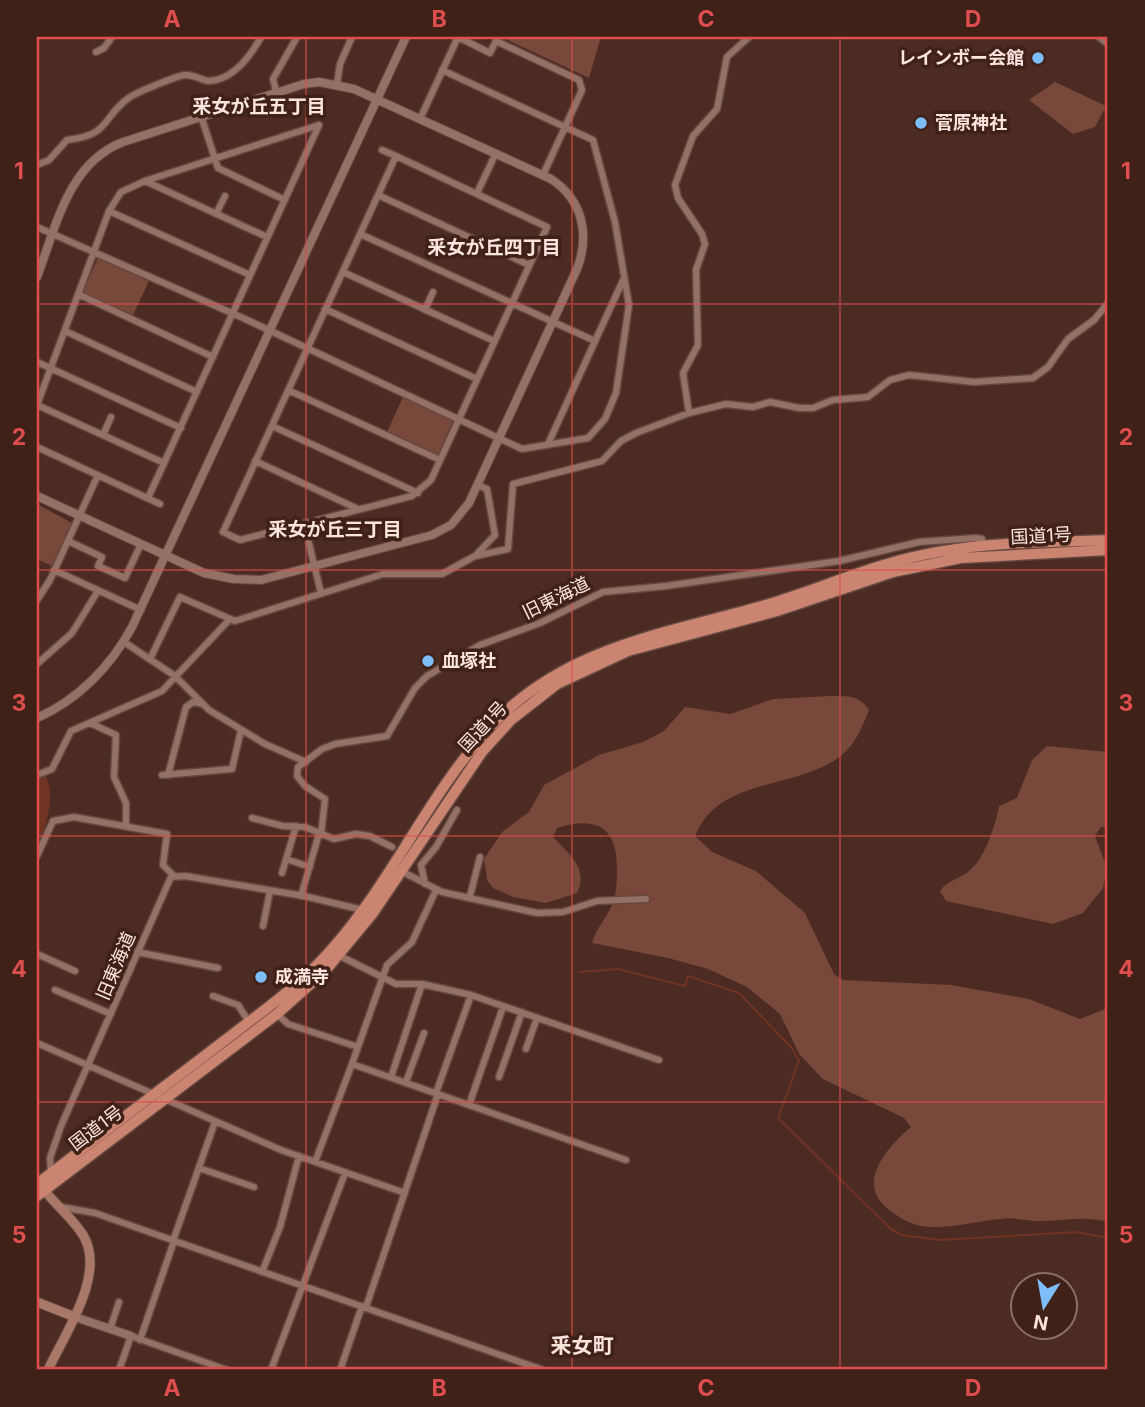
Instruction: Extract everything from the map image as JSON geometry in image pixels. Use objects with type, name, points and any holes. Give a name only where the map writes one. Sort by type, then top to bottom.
[{"type":"highway","name":"国道1号","points":[[1071,547],[1108,540]]},
{"type":"highway","name":"国道1号","points":[[39,1190],[165,1100],[277,1014],[334,954],[397,868],[453,774],[496,720],[537,686],[573,664],[630,641],[773,603],[900,560],[983,551],[1071,547],[1108,550]]},
{"type":"highway","name":"国道1号","points":[[39,1190],[51,1173],[154,1096],[334,954],[363,910],[397,868]]},
{"type":"main road","points":[[39,1190],[84,1236],[90,1255],[89,1275],[75,1317],[48,1370]]},
{"type":"main road","points":[[37,1302],[75,1317]]},
{"type":"street","points":[[96,52],[112,37]]},
{"type":"street","points":[[37,165],[49,160],[67,140],[88,138],[98,133],[129,97],[187,74],[208,81],[233,71],[245,61],[261,37]]},
{"type":"street","points":[[276,91],[273,79],[297,37]]},
{"type":"street","points":[[337,85],[340,64],[352,37]]},
{"type":"street","points":[[37,718],[89,684],[124,642],[167,555],[406,37]]},
{"type":"street","points":[[420,119],[458,37],[490,53],[496,41],[579,79],[582,90],[543,175]]},
{"type":"street","points":[[689,413],[683,373],[698,345],[696,270],[705,244],[702,234],[678,198],[675,185],[693,136],[717,109],[727,57],[748,37]]},
{"type":"street","points":[[1099,37],[1108,44]]},
{"type":"street","points":[[37,227],[308,348],[522,449],[588,438],[605,419],[616,393],[629,305],[612,213],[593,140],[442,70]]},
{"type":"street","points":[[37,277],[75,181],[94,158],[123,142],[304,84],[337,85],[376,99],[543,175],[568,194],[580,214],[584,231],[581,259],[478,485],[458,519],[432,535],[314,567],[248,581],[205,573],[37,496]]},
{"type":"street","points":[[201,116],[219,168],[285,200]]},
{"type":"street","points":[[148,498],[319,125],[145,181],[121,192],[109,211],[37,405],[164,463]]},
{"type":"street","points":[[382,150],[396,156],[477,193],[547,227],[440,460],[430,480],[418,493],[240,540],[223,532],[396,156]]},
{"type":"street","points":[[477,193],[496,153]]},
{"type":"street","points":[[145,181],[267,237]]},
{"type":"street","points":[[378,195],[530,265]]},
{"type":"street","points":[[216,214],[225,196]]},
{"type":"street","points":[[109,211],[250,275]]},
{"type":"street","points":[[360,234],[595,341]]},
{"type":"street","points":[[343,272],[494,341]]},
{"type":"street","points":[[548,444],[624,278]]},
{"type":"street","points":[[425,310],[433,292]]},
{"type":"street","points":[[78,295],[213,357]]},
{"type":"street","points":[[150,659],[180,597],[235,621],[383,574],[442,574],[475,556],[508,549],[513,484],[602,461],[621,441],[689,413],[732,403],[753,407],[770,402],[813,408],[833,400],[868,397],[890,380],[909,375],[974,383],[1024,380],[1044,371],[1068,339],[1094,320],[1108,303]]},
{"type":"street","points":[[325,310],[477,379]]},
{"type":"street","points":[[65,331],[197,392]]},
{"type":"street","points":[[37,362],[181,428]]},
{"type":"street","points":[[288,390],[440,460]]},
{"type":"street","points":[[103,435],[111,417]]},
{"type":"street","points":[[272,426],[418,493]]},
{"type":"street","points":[[37,447],[160,504]]},
{"type":"street","points":[[255,461],[359,510]]},
{"type":"street","points":[[37,600],[54,570],[98,475]]},
{"type":"street","points":[[475,556],[495,535],[487,489],[478,485]]},
{"type":"street","points":[[303,523],[321,593]]},
{"type":"street","name":"旧東海道","points":[[306,762],[322,749],[335,744],[387,736],[415,688],[427,676],[480,645],[540,623],[603,592],[666,586],[829,562],[919,542],[976,538],[982,539],[983,551]]},
{"type":"street","points":[[68,541],[102,557],[98,566],[125,578],[141,544]]},
{"type":"street","points":[[54,570],[141,610]]},
{"type":"street","points":[[37,664],[72,633],[98,591]]},
{"type":"street","points":[[40,773],[51,768],[71,731],[162,691],[229,620]]},
{"type":"street","points":[[124,642],[175,676],[203,704],[241,730],[306,762]]},
{"type":"street","points":[[203,704],[192,702],[186,707],[165,775],[232,769],[241,730]]},
{"type":"street","points":[[90,723],[116,735],[114,777],[126,803],[126,827]]},
{"type":"street","points":[[301,896],[320,834],[325,799],[305,786],[297,776],[298,767],[306,762]]},
{"type":"street","points":[[425,884],[418,862],[436,847],[457,810]]},
{"type":"street","points":[[37,856],[42,834],[52,823],[58,819],[74,817],[167,834],[163,866],[173,875],[301,896],[363,910]]},
{"type":"street","points":[[252,818],[296,827],[334,839],[359,834],[392,847]]},
{"type":"street","points":[[282,873],[296,827]]},
{"type":"street","points":[[470,896],[480,857]]},
{"type":"street","points":[[286,859],[310,867]]},
{"type":"street","points":[[397,868],[436,890],[550,914],[597,901],[646,899]]},
{"type":"street","name":"旧東海道","points":[[51,1173],[50,1158],[88,1064],[173,875]]},
{"type":"street","points":[[315,1162],[381,978],[390,961],[412,942],[436,890]]},
{"type":"street","points":[[263,926],[270,891]]},
{"type":"street","points":[[137,952],[218,968]]},
{"type":"street","points":[[37,954],[75,971]]},
{"type":"street","points":[[334,954],[396,984],[422,984],[471,995],[659,1060]]},
{"type":"street","points":[[390,1077],[422,984]]},
{"type":"street","points":[[55,990],[111,1014]]},
{"type":"street","points":[[340,1370],[405,1193],[471,995]]},
{"type":"street","points":[[213,996],[238,1005],[249,1022]]},
{"type":"street","points":[[469,1105],[503,1007]]},
{"type":"street","points":[[499,1077],[522,1012]]},
{"type":"street","points":[[277,1014],[288,1024],[358,1047]]},
{"type":"street","points":[[526,1049],[537,1018]]},
{"type":"street","points":[[406,1082],[424,1032]]},
{"type":"street","points":[[37,1043],[215,1122],[315,1162],[405,1193]]},
{"type":"street","points":[[352,1064],[626,1160]]},
{"type":"street","points":[[119,1370],[136,1338],[215,1122]]},
{"type":"street","points":[[262,1272],[280,1227],[299,1156]]},
{"type":"street","points":[[199,1168],[254,1186]]},
{"type":"street","points":[[271,1370],[345,1172]]},
{"type":"street","points":[[57,1206],[95,1213],[543,1370]]},
{"type":"street","points":[[110,1329],[119,1302]]},
{"type":"street","points":[[75,1317],[227,1370]]},
{"type":"shaded area","points":[[501,37],[601,37],[589,78]]},
{"type":"shaded area","points":[[1055,82],[1106,106],[1095,127],[1073,134],[1029,100]]},
{"type":"shaded area","points":[[98,258],[149,281],[133,315],[85,294],[83,290]]},
{"type":"shaded area","points":[[403,397],[453,420],[440,453],[436,455],[387,432]]},
{"type":"shaded area","points":[[37,504],[72,523],[52,566],[37,559]]},
{"type":"shaded area","points":[[830,696],[857,699],[869,710],[849,748],[828,764],[808,773],[743,792],[723,802],[707,816],[695,836],[712,852],[756,871],[805,913],[834,974],[843,980],[951,985],[1029,999],[1080,1019],[1108,1008],[1108,1222],[1089,1219],[1034,1221],[1009,1218],[931,1227],[912,1223],[888,1209],[874,1188],[874,1177],[884,1155],[911,1127],[904,1118],[823,1079],[799,1054],[780,1014],[747,987],[708,969],[592,943],[612,905],[616,887],[617,868],[613,842],[601,828],[593,824],[570,825],[557,828],[553,837],[579,869],[581,876],[577,893],[546,903],[513,897],[493,888],[487,880],[484,859],[502,832],[529,812],[544,785],[599,755],[643,742],[664,731],[685,707],[730,714],[773,699]]},
{"type":"shaded area","points":[[1047,746],[1108,752],[1108,827],[1101,827],[1095,836],[1107,868],[1103,888],[1083,913],[1053,924],[946,901],[940,891],[974,866],[992,832],[999,806],[1017,798],[1032,760]]},
{"type":"waterway","points":[[37,832],[44,798],[40,778]]},
{"type":"waterway","points":[[580,972],[618,969],[685,986],[688,976],[739,993],[791,1047],[799,1061],[778,1118],[891,1229],[902,1235],[940,1240],[1076,1232],[1108,1238]]},
{"type":"place","name":"レインボー会館","points":[[1038,58]]},
{"type":"place","name":"菅原神社","points":[[921,123]]},
{"type":"place","name":"血塚社","points":[[428,661]]},
{"type":"place","name":"成満寺","points":[[261,977]]},
{"type":"district","name":"釆女が丘五丁目","points":[[259,106]]},
{"type":"district","name":"釆女が丘四丁目","points":[[494,247]]},
{"type":"district","name":"釆女が丘三丁目","points":[[335,529]]},
{"type":"district","name":"釆女町","points":[[582,1346]]}]
